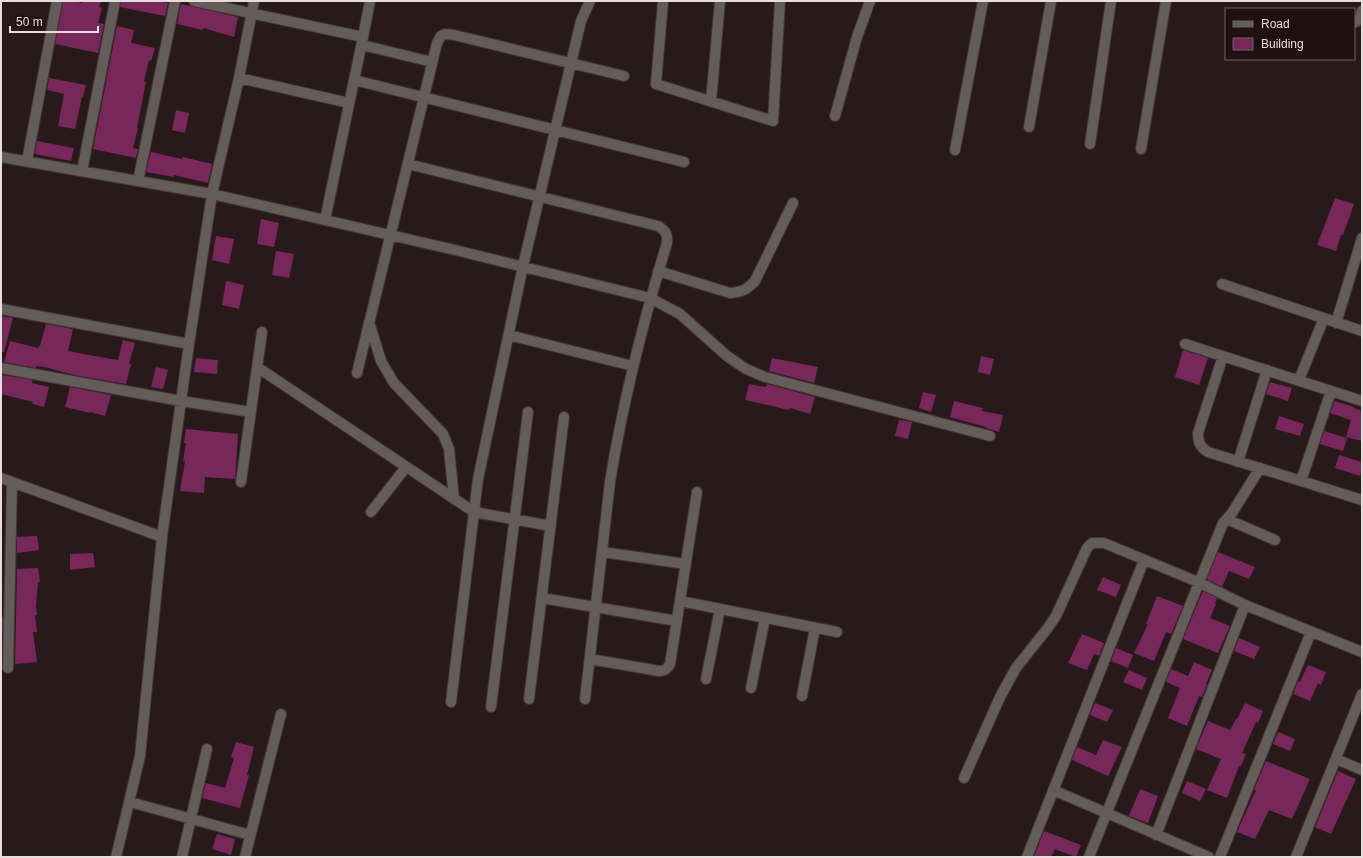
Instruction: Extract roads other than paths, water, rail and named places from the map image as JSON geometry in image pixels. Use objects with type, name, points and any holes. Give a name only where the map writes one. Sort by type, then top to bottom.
[{"type":"street","points":[[27,161],[57,1]]},
{"type":"street","points":[[82,171],[115,1]]},
{"type":"street","points":[[138,181],[175,1]]},
{"type":"street","points":[[194,1],[252,13],[363,41],[432,62]]},
{"type":"street","points":[[116,857],[140,756],[162,537],[212,194],[240,78],[254,1]]},
{"type":"street","points":[[325,220],[370,1]]},
{"type":"street","points":[[451,702],[478,479],[523,266],[581,21],[590,1]]},
{"type":"street","points":[[663,1],[656,84],[773,121],[780,1]]},
{"type":"street","points":[[711,102],[720,1]]},
{"type":"street","points":[[835,116],[857,37],[870,1]]},
{"type":"street","points":[[955,150],[983,1]]},
{"type":"street","points":[[1029,127],[1051,1]]},
{"type":"street","points":[[1090,144],[1111,1]]},
{"type":"street","points":[[1141,149],[1166,1]]},
{"type":"street","points":[[1355,22],[1360,18],[1362,11]]},
{"type":"street","points":[[356,373],[432,62],[437,43],[441,36],[445,34],[454,35],[624,76]]},
{"type":"street","points":[[240,78],[349,103]]},
{"type":"street","points":[[354,80],[684,162]]},
{"type":"street","points":[[1,157],[212,194],[390,234],[650,298],[680,314],[727,356],[746,369],[765,377],[990,436]]},
{"type":"street","points":[[408,164],[658,226],[664,230],[667,236],[667,243],[650,298],[633,366],[610,482],[585,699]]},
{"type":"street","points":[[658,271],[730,293],[741,292],[748,289],[755,281],[793,203]]},
{"type":"street","points":[[1336,322],[1360,250],[1362,238]]},
{"type":"street","points":[[1222,284],[1362,331]]},
{"type":"street","points":[[1,309],[189,344]]},
{"type":"street","points":[[1299,380],[1324,318]]},
{"type":"street","points":[[369,322],[381,361],[394,383],[443,434],[449,449],[454,499]]},
{"type":"street","points":[[242,482],[262,332]]},
{"type":"street","points":[[508,336],[633,366]]},
{"type":"street","points":[[1185,344],[1362,401]]},
{"type":"street","points":[[1222,356],[1198,433],[1198,441],[1202,448],[1208,452],[1238,462],[1362,500]]},
{"type":"street","points":[[257,367],[474,512],[551,526]]},
{"type":"street","points":[[1,368],[181,401],[251,412]]},
{"type":"street","points":[[1238,462],[1267,370]]},
{"type":"street","points":[[1301,481],[1331,391]]},
{"type":"street","points":[[492,707],[528,412]]},
{"type":"street","points":[[529,699],[564,418]]},
{"type":"street","points":[[371,512],[406,467]]},
{"type":"street","points":[[1089,857],[1220,527],[1232,513],[1260,468]]},
{"type":"street","points":[[1,478],[162,537]]},
{"type":"street","points":[[8,668],[12,482]]},
{"type":"street","points":[[590,658],[664,671],[668,668],[670,664],[697,492]]},
{"type":"street","points":[[1226,520],[1276,540]]},
{"type":"street","points":[[964,778],[1000,697],[1016,668],[1056,616],[1087,548],[1092,542],[1104,543],[1198,582],[1245,605],[1362,652]]},
{"type":"street","points":[[602,552],[686,564]]},
{"type":"street","points":[[1027,857],[1144,560]]},
{"type":"street","points":[[542,598],[677,621]]},
{"type":"street","points":[[680,601],[837,632]]},
{"type":"street","points":[[1156,835],[1245,605]]},
{"type":"street","points":[[706,679],[720,609]]},
{"type":"street","points":[[751,688],[766,618]]},
{"type":"street","points":[[802,696],[816,628]]},
{"type":"street","points":[[1220,857],[1311,632]]},
{"type":"street","points":[[1296,857],[1362,694]]},
{"type":"street","points":[[245,857],[281,714]]},
{"type":"street","points":[[182,857],[207,749]]},
{"type":"street","points":[[1336,758],[1362,770]]},
{"type":"street","points":[[1053,790],[1209,857]]},
{"type":"street","points":[[130,802],[250,835]]}]
